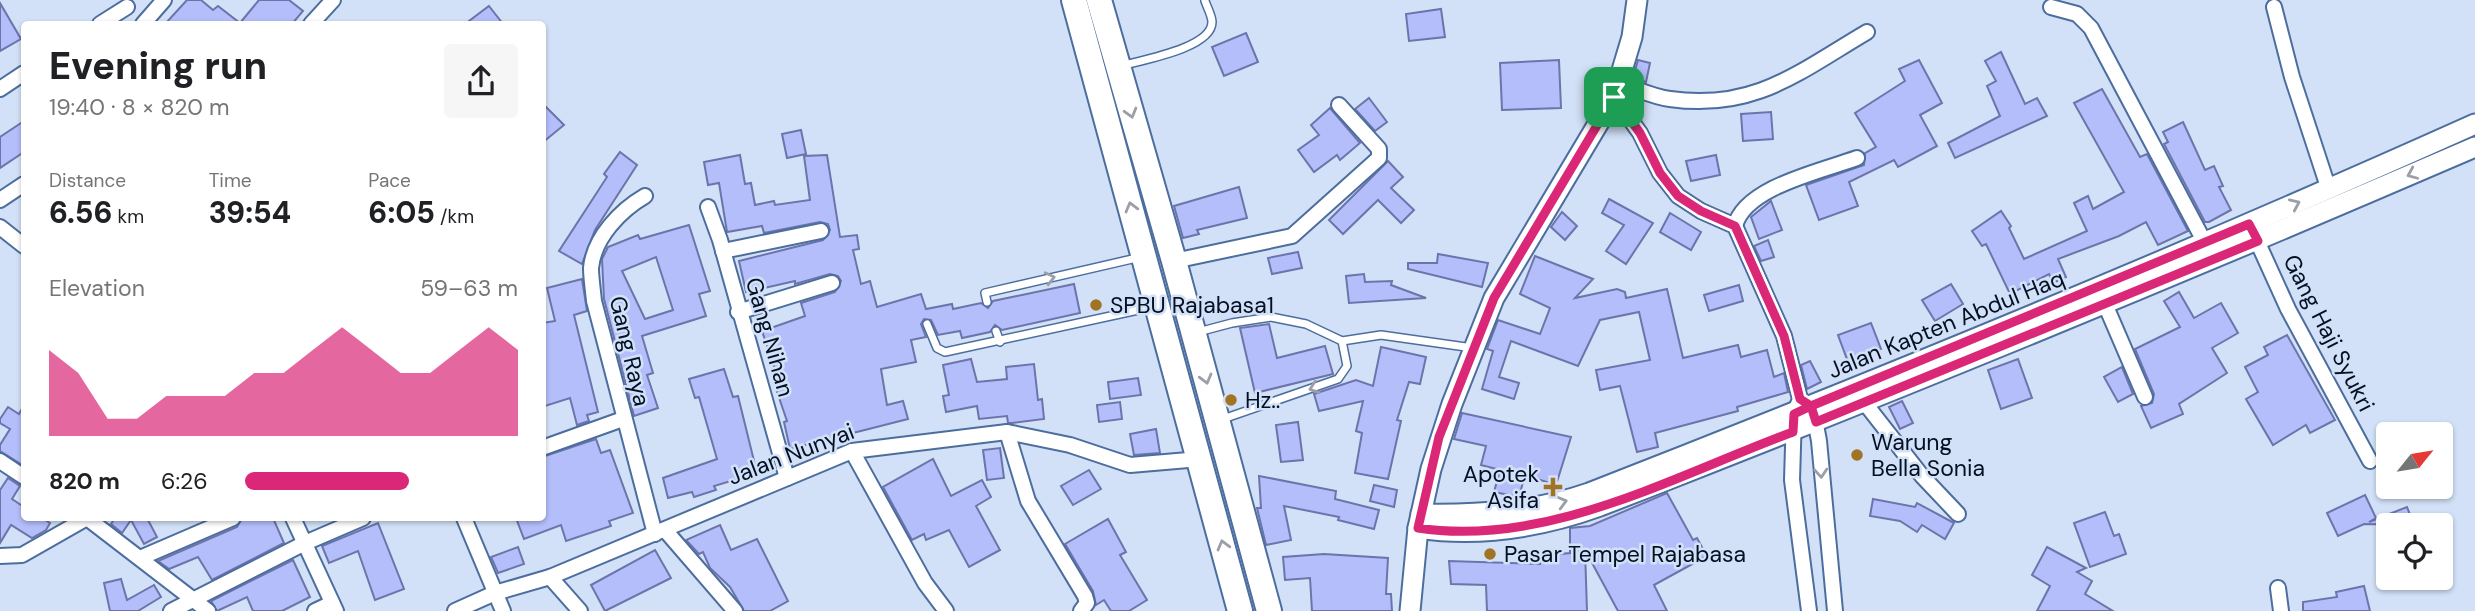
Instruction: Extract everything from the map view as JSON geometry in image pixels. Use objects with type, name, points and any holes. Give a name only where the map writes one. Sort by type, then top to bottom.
[{"type":"highway","points":[[1074,0],[1240,611]]},
{"type":"highway","points":[[1099,0],[1174,261],[1269,611]]},
{"type":"street","points":[[143,21],[164,0]]},
{"type":"street","points":[[315,21],[333,0]]},
{"type":"street","points":[[1410,611],[1420,521],[1439,437],[1494,298],[1616,90],[1632,37],[1637,0]]},
{"type":"street","points":[[104,21],[125,4],[138,21]]},
{"type":"street","points":[[2051,7],[2077,14],[2091,28],[2205,243]]},
{"type":"street","points":[[2274,7],[2292,78],[2329,190]]},
{"type":"street","points":[[1616,90],[1669,99],[1727,102],[1773,88],[1867,32]]},
{"type":"street","points":[[0,89],[21,75]]},
{"type":"street","points":[[1616,90],[1660,173],[1678,196],[1701,211],[1735,226]]},
{"type":"street","points":[[1174,261],[1292,236],[1379,158],[1379,149],[1339,105]]},
{"type":"street","name":"Jalan Kapten Abdul Haq","points":[[1420,521],[1442,532],[1503,530],[1568,517],[1803,415],[2001,337],[2105,304],[2253,232],[2329,190],[2475,124]]},
{"type":"street","name":"Jalan Kapten Abdul Haq","points":[[1803,415],[1864,402],[2205,243],[2253,232],[2475,147]]},
{"type":"street","points":[[1835,611],[1803,415],[1784,336],[1735,226],[1738,212],[1758,195],[1857,158]]},
{"type":"street","points":[[0,200],[21,186]]},
{"type":"street","name":"Gang Raya","points":[[645,196],[620,212],[600,242],[591,266],[594,301],[623,419],[660,532]]},
{"type":"street","name":"Gang Nihan","points":[[708,207],[787,478]]},
{"type":"street","points":[[0,227],[21,244]]},
{"type":"street","points":[[723,251],[821,231]]},
{"type":"street","name":"Gang Haji Syukri","points":[[2253,232],[2288,309],[2370,461]]},
{"type":"street","points":[[738,312],[832,284]]},
{"type":"street","points":[[2105,304],[2145,397]]},
{"type":"street","points":[[1864,402],[1922,476],[1958,513]]},
{"type":"street","points":[[1803,415],[1792,480],[1809,611]]},
{"type":"street","points":[[546,447],[623,419]]},
{"type":"street","points":[[1007,432],[1028,501],[1085,596],[1087,603],[1081,611]]},
{"type":"street","name":"Jalan Nunyai","points":[[455,611],[495,593],[550,577],[852,451],[1007,432],[1070,445],[1130,465],[1200,459]]},
{"type":"street","points":[[852,451],[925,583],[946,611]]},
{"type":"street","points":[[0,461],[21,475]]},
{"type":"street","points":[[0,556],[22,555],[82,521]]},
{"type":"street","points":[[91,521],[195,598],[208,611]]},
{"type":"street","points":[[140,558],[226,521]]},
{"type":"street","points":[[294,521],[334,607],[315,611]]},
{"type":"street","points":[[171,611],[305,543],[356,521]]},
{"type":"street","points":[[465,521],[503,611]]},
{"type":"street","points":[[660,532],[735,611]]},
{"type":"street","points":[[550,577],[580,611]]},
{"type":"street","points":[[2278,588],[2281,611]]},
{"type":"lane","points":[[1117,67],[1196,44],[1207,34],[1212,23],[1205,1]]},
{"type":"lane","points":[[987,302],[985,293],[1145,256]]},
{"type":"lane","points":[[927,324],[937,348],[945,352],[1158,306]]},
{"type":"lane","points":[[1194,334],[1232,323],[1271,317],[1306,324],[1342,341],[1381,335],[1474,348]]},
{"type":"lane","points":[[996,331],[1000,342]]},
{"type":"lane","points":[[1217,421],[1338,379],[1347,366],[1342,341]]},
{"type":"building","points":[[187,0],[201,0],[213,10],[218,6],[237,21],[168,21]]},
{"type":"building","points":[[259,0],[289,0],[303,11],[295,21],[242,21]]},
{"type":"building","points":[[0,3],[21,39],[0,51]]},
{"type":"building","points":[[489,6],[501,21],[469,21]]},
{"type":"building","points":[[1441,9],[1445,37],[1409,41],[1406,14]]},
{"type":"building","points":[[1246,33],[1258,62],[1224,76],[1212,47]]},
{"type":"building","points":[[2001,52],[2025,104],[2037,98],[2047,116],[1955,158],[1948,143],[2000,116],[1987,86],[1996,81],[1985,61]]},
{"type":"building","points":[[1559,60],[1561,108],[1502,110],[1500,63]]},
{"type":"building","points":[[1638,60],[1650,63],[1646,82],[1633,78]]},
{"type":"building","points":[[1919,60],[1942,103],[1920,115],[1937,146],[1898,167],[1894,160],[1849,182],[1858,206],[1819,220],[1806,185],[1864,165],[1865,153],[1876,147],[1855,113],[1905,81],[1899,69]]},
{"type":"building","points":[[2102,89],[2140,157],[2147,154],[2188,231],[2158,245],[2146,222],[2119,236],[2058,259],[2066,277],[2053,283],[2049,274],[2010,294],[1986,244],[1982,246],[1972,231],[2001,211],[2011,226],[2009,228],[2024,259],[2087,231],[2074,203],[2088,196],[2093,209],[2124,192],[2074,103]]},
{"type":"building","points":[[1369,98],[1387,122],[1375,131],[1355,109]]},
{"type":"building","points":[[546,107],[564,125],[546,140]]},
{"type":"building","points":[[1330,108],[1360,143],[1340,160],[1337,155],[1314,172],[1298,150],[1319,135],[1311,125]]},
{"type":"building","points":[[1771,112],[1773,139],[1743,141],[1741,114]]},
{"type":"building","points":[[2183,122],[2205,170],[2214,166],[2223,186],[2219,187],[2231,210],[2209,222],[2205,222],[2164,144],[2168,142],[2163,132]]},
{"type":"building","points":[[21,123],[21,154],[0,168],[0,137]]},
{"type":"building","points":[[801,130],[806,154],[787,158],[782,134]]},
{"type":"building","points":[[620,152],[637,165],[595,230],[582,264],[559,251]]},
{"type":"building","points":[[740,155],[745,184],[751,183],[755,205],[774,201],[775,205],[810,200],[804,156],[827,155],[840,237],[857,235],[859,249],[853,250],[861,284],[870,281],[877,307],[921,294],[926,309],[952,304],[953,309],[981,303],[988,308],[993,301],[1074,284],[1080,313],[1002,330],[995,325],[990,332],[962,338],[960,331],[938,335],[931,320],[924,319],[921,324],[926,337],[911,340],[916,362],[881,369],[887,405],[903,401],[908,419],[790,449],[784,422],[787,421],[773,380],[778,378],[762,331],[805,316],[801,303],[835,292],[841,281],[838,276],[830,274],[795,284],[795,281],[746,292],[739,261],[823,240],[830,230],[828,224],[820,222],[764,233],[762,226],[727,232],[719,183],[708,185],[704,162]]},
{"type":"building","points":[[1716,155],[1720,175],[1691,181],[1686,161]]},
{"type":"building","points":[[1388,161],[1403,177],[1391,188],[1414,210],[1401,223],[1378,200],[1343,234],[1329,220]]},
{"type":"building","points":[[1239,187],[1247,218],[1197,230],[1199,234],[1183,238],[1174,206]]},
{"type":"building","points":[[1609,199],[1653,223],[1626,264],[1606,251],[1624,225],[1602,213]]},
{"type":"building","points":[[1771,201],[1782,230],[1759,239],[1751,217]]},
{"type":"building","points":[[1562,212],[1577,226],[1565,240],[1551,227]]},
{"type":"building","points":[[1670,213],[1701,232],[1691,250],[1660,232]]},
{"type":"building","points":[[689,225],[710,291],[699,294],[706,316],[642,336],[653,373],[647,375],[658,408],[634,416],[604,299],[602,259],[608,247],[638,235],[640,239]],"holes":[[[656,257],[673,310],[645,319],[622,271]]]},
{"type":"building","points":[[1768,240],[1774,257],[1761,261],[1754,246]]},
{"type":"building","points":[[1298,252],[1302,268],[1272,274],[1268,258]]},
{"type":"building","points":[[1438,254],[1488,263],[1482,287],[1408,269],[1408,263],[1437,263]]},
{"type":"building","points":[[1535,256],[1593,279],[1575,298],[1617,289],[1625,292],[1626,298],[1667,289],[1683,358],[1738,345],[1741,357],[1767,350],[1774,377],[1784,373],[1788,392],[1737,407],[1738,411],[1655,433],[1658,447],[1637,452],[1620,386],[1600,390],[1596,370],[1650,360],[1639,312],[1600,320],[1578,366],[1511,341],[1499,377],[1519,383],[1514,399],[1482,389],[1493,351],[1487,349],[1498,320],[1540,334],[1550,308],[1520,294]]},
{"type":"building","points":[[1364,274],[1365,282],[1392,281],[1391,285],[1426,298],[1349,303],[1346,276]]},
{"type":"building","points":[[582,279],[587,311],[574,315],[598,412],[587,415],[589,421],[577,425],[570,398],[546,406],[546,322],[555,321],[547,288]]},
{"type":"building","points":[[1951,284],[1963,304],[1935,321],[1922,300]]},
{"type":"building","points":[[1739,285],[1743,301],[1709,311],[1704,295]]},
{"type":"building","points":[[2179,292],[2194,318],[2221,303],[2238,333],[2212,348],[2227,373],[2179,404],[2183,414],[2151,428],[2141,406],[2152,403],[2154,394],[2135,349],[2180,327],[2164,301]]},
{"type":"building","points":[[1871,323],[1881,349],[1848,362],[1838,335]]},
{"type":"building","points":[[1269,324],[1277,358],[1325,346],[1333,374],[1255,393],[1240,328]]},
{"type":"building","points":[[2287,335],[2335,420],[2310,433],[2306,425],[2273,445],[2246,399],[2258,392],[2245,367],[2268,355],[2264,347]]},
{"type":"building","points":[[1381,347],[1426,357],[1420,384],[1409,382],[1397,420],[1401,421],[1388,479],[1355,473],[1362,433],[1356,431],[1363,401],[1319,411],[1314,394],[1356,380],[1373,386]]},
{"type":"building","points":[[971,359],[977,382],[1007,379],[1006,367],[1034,364],[1038,400],[1042,399],[1044,419],[1008,423],[1007,416],[979,419],[977,406],[946,412],[943,396],[949,395],[943,365]]},
{"type":"building","points":[[2018,359],[2032,398],[2001,409],[1988,370]]},
{"type":"building","points":[[1810,361],[1821,382],[1807,389],[1801,365]]},
{"type":"building","points":[[2122,367],[2133,394],[2118,402],[2104,377]]},
{"type":"building","points":[[724,369],[733,397],[738,396],[757,473],[714,486],[716,490],[694,497],[692,492],[668,498],[663,478],[717,459],[699,397],[695,398],[689,379]]},
{"type":"building","points":[[1138,378],[1141,395],[1110,399],[1108,382]]},
{"type":"building","points":[[1902,401],[1913,423],[1900,429],[1889,407]]},
{"type":"building","points":[[1120,402],[1122,419],[1099,422],[1097,405]]},
{"type":"building","points":[[8,407],[19,414],[21,410],[21,464],[0,451],[0,445],[10,429],[0,423],[0,419]]},
{"type":"building","points":[[1462,413],[1571,437],[1556,485],[1525,475],[1519,497],[1494,492],[1500,470],[1481,465],[1486,446],[1454,439]]},
{"type":"building","points":[[1298,422],[1303,460],[1281,462],[1276,425]]},
{"type":"building","points":[[1156,429],[1160,453],[1134,455],[1130,434]]},
{"type":"building","points":[[596,439],[601,453],[610,450],[633,513],[609,521],[611,526],[566,541],[561,525],[524,539],[517,521],[546,521],[546,456]]},
{"type":"building","points":[[1000,448],[1004,478],[987,480],[983,450]]},
{"type":"building","points":[[933,459],[951,496],[982,480],[991,497],[976,506],[1000,550],[969,567],[949,530],[926,540],[924,534],[912,540],[883,487]]},
{"type":"building","points":[[1089,470],[1101,489],[1073,505],[1061,486]]},
{"type":"building","points":[[1259,476],[1336,491],[1335,499],[1379,510],[1374,529],[1338,520],[1339,517],[1284,506],[1291,540],[1266,545],[1257,508],[1261,508]]},
{"type":"building","points":[[8,478],[20,486],[12,499],[21,505],[21,521],[47,521],[50,523],[46,530],[32,538],[11,525],[0,543],[0,490]]},
{"type":"building","points":[[1374,485],[1397,490],[1394,507],[1370,501]]},
{"type":"building","points":[[1667,493],[1693,540],[1697,538],[1707,556],[1654,585],[1667,611],[1618,611],[1585,550],[1587,611],[1487,611],[1486,585],[1451,584],[1449,561],[1540,564],[1540,556],[1570,553],[1570,528],[1590,526]]},
{"type":"building","points":[[2365,495],[2376,518],[2369,522],[2376,519],[2376,524],[2364,524],[2338,536],[2327,513]]},
{"type":"building","points":[[1873,499],[1915,507],[1917,503],[1954,523],[1945,539],[1922,525],[1917,532],[1900,521],[1870,516]]},
{"type":"building","points":[[2407,507],[2409,513],[2392,513]]},
{"type":"building","points":[[2105,512],[2114,536],[2119,534],[2126,554],[2090,567],[2074,523]]},
{"type":"building","points":[[1108,519],[1126,552],[1120,555],[1147,600],[1129,611],[1111,611],[1104,600],[1096,605],[1093,591],[1065,544]]},
{"type":"building","points":[[113,521],[130,521],[122,533],[111,524]]},
{"type":"building","points":[[132,521],[149,521],[157,537],[144,544]]},
{"type":"building","points":[[240,521],[274,521],[284,543],[212,580],[198,557],[169,569],[158,561],[237,527]]},
{"type":"building","points":[[378,523],[404,589],[375,600],[358,551],[329,563],[322,546]]},
{"type":"building","points":[[720,525],[731,550],[757,539],[788,601],[770,611],[744,611],[730,587],[710,568],[703,552],[699,554],[686,540]]},
{"type":"building","points":[[518,547],[524,564],[498,573],[491,557]]},
{"type":"building","points":[[2047,547],[2086,568],[2077,572],[2092,581],[2085,594],[2113,611],[2037,611],[2050,586],[2032,575]]},
{"type":"building","points":[[655,550],[671,578],[605,611],[591,585]]},
{"type":"building","points":[[1324,554],[1388,558],[1386,594],[1391,594],[1392,611],[1312,611],[1310,578],[1285,580],[1283,557]]},
{"type":"building","points":[[293,560],[310,597],[282,611],[253,611],[247,597],[217,611],[211,601]]},
{"type":"building","points":[[121,579],[127,600],[154,585],[161,597],[138,611],[110,611],[104,583]]},
{"type":"building","points":[[2364,586],[2370,611],[2303,611],[2303,602],[2337,597],[2336,592]]},
{"type":"place","name":"SPBU Rajabasa1","points":[[1096,305]]},
{"type":"place","name":"Hz..","points":[[1231,400]]},
{"type":"place","name":"Warung Bella Sonia","points":[[1857,455]]},
{"type":"place","name":"Apotek Asifa","points":[[1553,487]]},
{"type":"place","name":"Pasar Tempel Rajabasa","points":[[1490,554]]},
{"type":"route","points":[[1614,97],[1494,298],[1439,437],[1418,528],[1442,532],[1503,530],[1568,517],[1793,432],[1794,414],[1811,406],[2249,224],[2258,241],[1816,422],[1811,406],[1800,399],[1784,336],[1735,226],[1701,211],[1678,196],[1660,173],[1640,133],[1614,97]]}]
